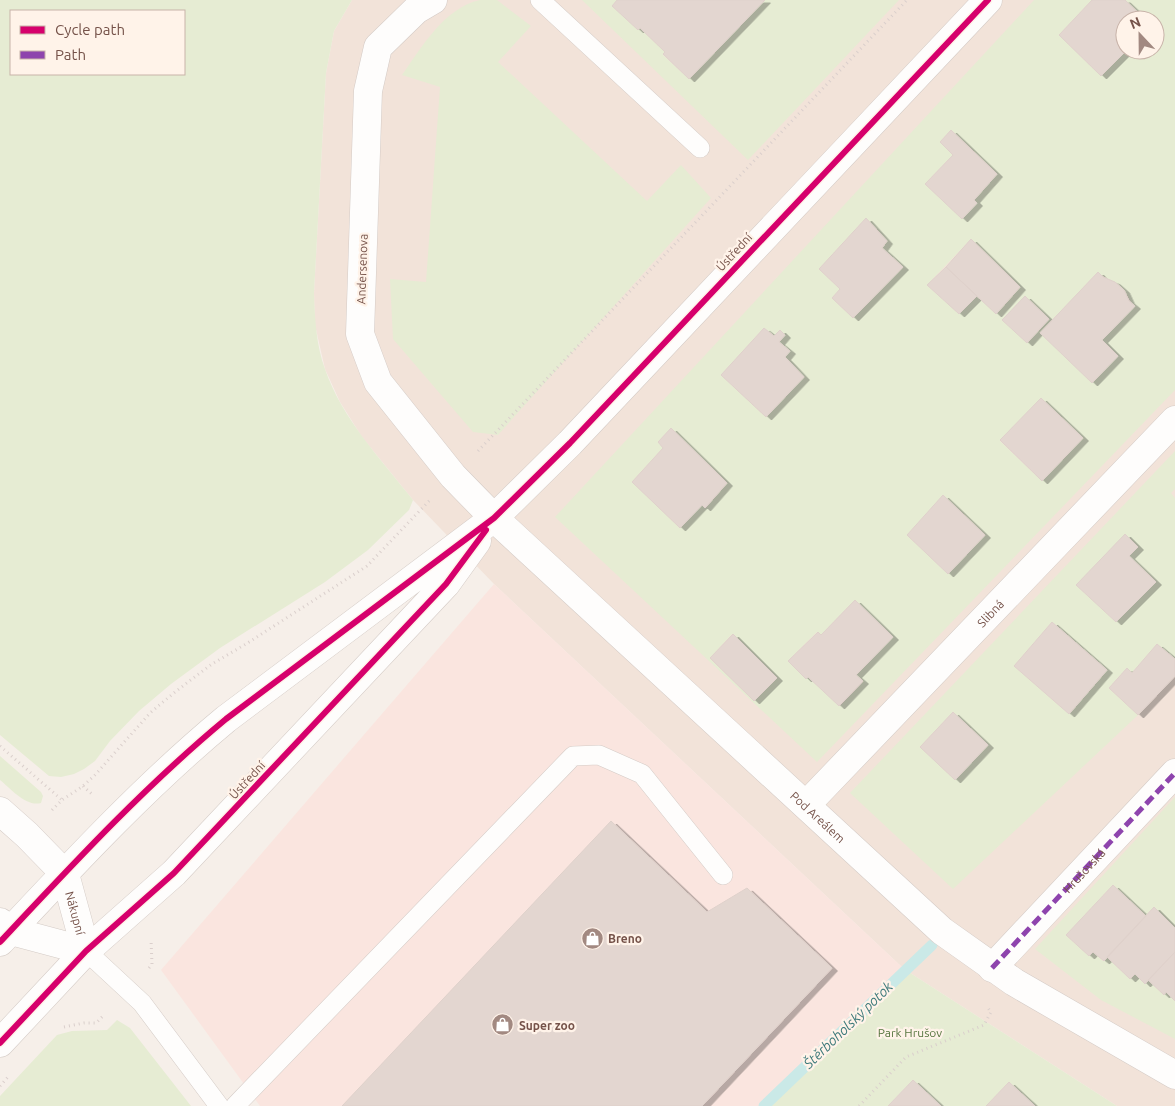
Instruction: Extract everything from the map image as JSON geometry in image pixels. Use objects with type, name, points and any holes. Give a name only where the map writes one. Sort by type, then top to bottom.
[{"type":"street","name":"Andersenova","points":[[434,0],[416,10],[378,47],[368,92],[360,334],[378,382],[453,476],[494,518]]},
{"type":"street","name":"Ústřední","points":[[4,932],[64,874],[142,793],[183,755],[226,719],[494,518],[570,443],[988,0]]},
{"type":"street","name":"Slibná","points":[[806,805],[1175,420]]},
{"type":"street","name":"Ústřední","points":[[0,1043],[86,951],[174,873],[257,785],[446,584],[494,518]]},
{"type":"street","name":"Pod Areálem","points":[[494,518],[942,931],[992,968],[1175,1075]]},
{"type":"street","name":"Hrušovská","points":[[992,968],[1175,773]]},
{"type":"street","name":"Nákupní","points":[[0,812],[27,835],[64,874],[86,951],[4,932]]},
{"type":"lane","points":[[540,0],[700,148]]},
{"type":"lane","points":[[235,1106],[573,756],[599,755],[642,774],[723,875]]},
{"type":"lane","points":[[86,951],[142,1003],[219,1106]]},
{"type":"path","points":[[52,810],[62,800],[83,786],[102,768],[150,713],[175,692],[212,664],[367,566],[907,0]]},
{"type":"path","points":[[0,746],[62,800]]},
{"type":"path","points":[[83,786],[98,799]]},
{"type":"path","points":[[859,1106],[906,1057],[984,1025],[991,1012],[986,1005]]},
{"type":"shaded area","points":[[352,0],[1175,0],[1175,1106],[1117,1106],[904,969],[494,584],[413,500],[362,437],[340,402],[325,369],[315,325],[314,293],[326,73],[334,31]]},
{"type":"shaded area","points":[[494,584],[904,969],[768,1106],[260,1106],[161,970]]},
{"type":"green space","points":[[0,0],[352,0],[334,31],[326,73],[314,293],[316,332],[325,369],[341,405],[363,438],[413,500],[409,510],[368,550],[325,582],[220,648],[171,684],[139,711],[110,741],[95,761],[74,774],[61,777],[49,776],[0,735]]},
{"type":"green space","points":[[480,0],[497,0],[531,26],[498,62],[647,201],[681,165],[711,198],[498,435],[473,432],[393,339],[390,279],[426,282],[440,87],[402,75],[426,41],[445,20],[467,4]]},
{"type":"green space","points":[[582,0],[617,0],[612,6],[638,30],[640,28],[665,52],[663,55],[689,79],[765,0],[899,0],[748,160]]},
{"type":"green space","points":[[1034,0],[1092,0],[1059,35],[1101,76],[1117,60],[1165,60],[1165,10],[1136,10],[1125,0],[1175,0],[1175,390],[817,762],[555,517]],"holes":[[[951,130],[997,174],[974,200],[977,203],[962,218],[925,184],[953,155],[940,142]],[[866,218],[887,241],[882,248],[902,267],[853,318],[832,298],[840,289],[819,269]],[[971,239],[1020,287],[996,314],[977,296],[959,314],[927,285]],[[1098,272],[1120,286],[1135,306],[1102,340],[1040,333]],[[1025,297],[1049,319],[1027,343],[1003,320]],[[764,328],[774,336],[780,330],[785,335],[779,342],[789,351],[785,357],[804,377],[766,417],[721,375]],[[1041,399],[1083,438],[1042,481],[1000,441]],[[671,428],[727,483],[706,508],[702,505],[680,528],[632,482],[663,448],[658,442]],[[943,496],[948,574],[907,535]],[[855,600],[893,637],[856,675],[863,682],[840,706],[808,677],[806,679],[788,661],[817,632],[821,635]],[[732,634],[777,678],[754,701],[710,658]]]},
{"type":"green space","points":[[1175,451],[1175,489],[1171,493],[1175,498],[1175,659],[1157,644],[1132,673],[1127,668],[1109,688],[1138,715],[953,889],[850,793]],"holes":[[[1138,547],[1129,556],[1156,582],[1116,622],[1077,584]],[[1052,622],[1107,670],[1069,714],[1014,666]],[[953,712],[988,745],[955,780],[920,747]]]},
{"type":"green space","points":[[0,756],[41,792],[43,796],[41,803],[35,804],[24,800],[0,780]]},
{"type":"green space","points":[[1175,797],[1175,928],[1154,908],[1146,916],[1113,885],[1066,935],[1089,956],[1093,952],[1103,961],[1107,957],[1130,979],[1135,974],[1144,983],[1148,980],[1164,995],[1166,992],[1175,1001],[1175,1039],[1101,1000],[1035,949]]},
{"type":"green space","name":"Park Hrušov","points":[[904,969],[1117,1106],[1035,1106],[1009,1082],[986,1106],[941,1106],[913,1080],[888,1106],[768,1106]]},
{"type":"green space","points":[[117,1020],[130,1028],[191,1106],[0,1106],[0,1096],[57,1035],[72,1031],[107,1030]]},
{"type":"building","points":[[617,0],[765,0],[689,79],[640,28],[638,30],[612,6]]},
{"type":"building","points":[[1092,0],[1125,0],[1136,10],[1115,10],[1115,60],[1117,60],[1101,76],[1059,35]]},
{"type":"building","points":[[951,130],[997,174],[974,200],[977,203],[962,219],[925,184],[953,155],[940,142]]},
{"type":"building","points":[[866,218],[887,241],[882,248],[903,267],[853,318],[832,298],[840,289],[819,269]]},
{"type":"building","points":[[971,239],[1020,287],[996,314],[946,267]]},
{"type":"building","points":[[946,267],[977,296],[959,314],[927,285]]},
{"type":"building","points":[[1098,272],[1124,290],[1129,301],[1135,306],[1102,340],[1118,356],[1092,383],[1040,333]]},
{"type":"building","points":[[1025,296],[1049,319],[1027,343],[1002,320]]},
{"type":"building","points":[[764,328],[774,336],[780,330],[785,335],[779,342],[790,351],[785,357],[804,377],[766,417],[721,375]]},
{"type":"building","points":[[1041,398],[1083,438],[1042,481],[1000,440]]},
{"type":"building","points":[[671,428],[727,483],[705,508],[702,505],[680,528],[632,482],[663,448],[658,442]]},
{"type":"building","points":[[943,495],[985,535],[948,574],[907,535]]},
{"type":"building","points":[[1125,534],[1138,547],[1129,556],[1156,582],[1116,622],[1076,585]]},
{"type":"building","points":[[855,600],[893,637],[856,675],[863,681],[839,706],[808,677],[806,679],[788,661],[818,632],[821,635]]},
{"type":"building","points":[[1052,622],[1107,670],[1069,714],[1014,666]]},
{"type":"building","points":[[733,634],[777,678],[754,701],[710,658]]},
{"type":"building","points":[[1157,644],[1175,659],[1175,676],[1138,715],[1109,688],[1127,668],[1132,673]]},
{"type":"building","points":[[953,712],[988,745],[955,780],[920,747]]},
{"type":"building","points":[[611,821],[707,912],[747,888],[832,968],[702,1106],[342,1106]]},
{"type":"building","points":[[1113,885],[1146,916],[1104,961],[1093,952],[1089,956],[1066,935]]},
{"type":"building","points":[[1154,907],[1175,928],[1175,952],[1145,984],[1135,974],[1130,979],[1107,957]]},
{"type":"building","points":[[1175,952],[1175,1001],[1166,992],[1164,995],[1148,980]]},
{"type":"building","points":[[913,1080],[941,1106],[888,1106]]},
{"type":"building","points":[[1009,1082],[1035,1106],[986,1106]]},
{"type":"waterway","name":"Štěrboholský potok","points":[[764,1106],[932,945]]},
{"type":"marked path","points":[[992,968],[1175,773]]},
{"type":"cycle path","points":[[0,942],[137,799],[226,719],[494,518],[570,443],[988,0]]},
{"type":"cycle path","points":[[0,1043],[86,951],[174,873],[446,584],[486,530]]},
{"type":"place","name":"Breno","points":[[592,938]]},
{"type":"place","name":"Super zoo","points":[[503,1025]]}]
